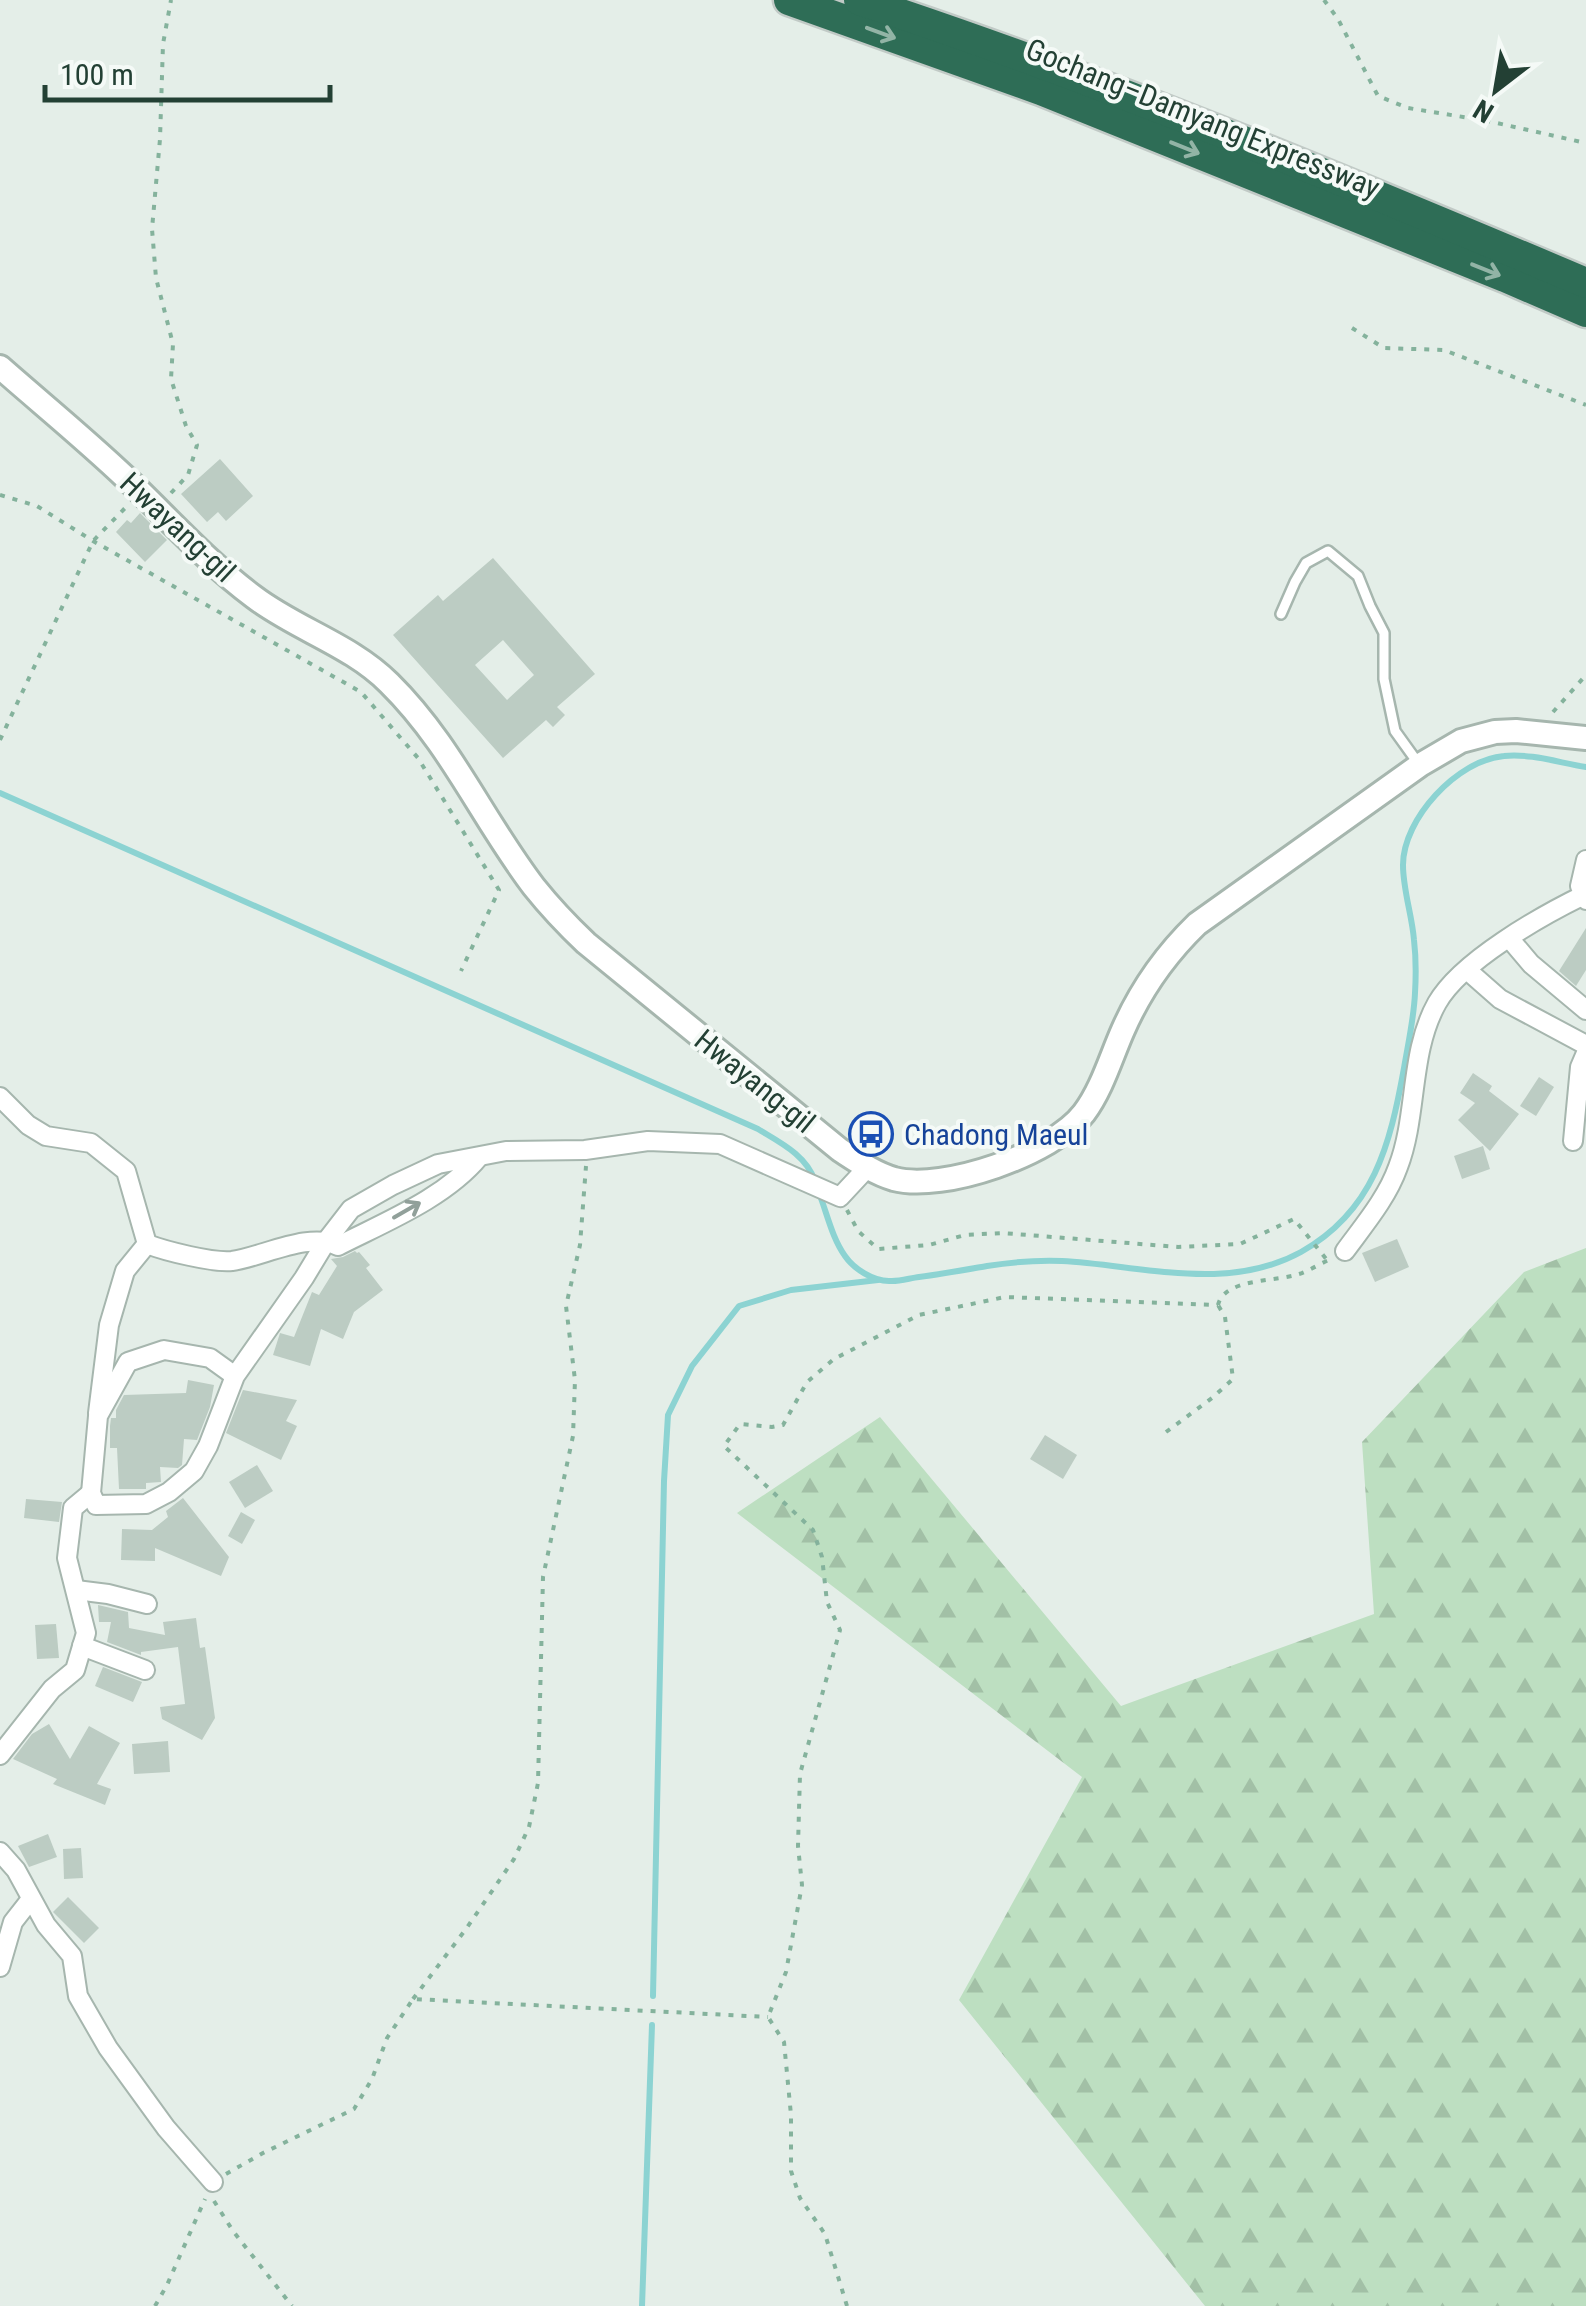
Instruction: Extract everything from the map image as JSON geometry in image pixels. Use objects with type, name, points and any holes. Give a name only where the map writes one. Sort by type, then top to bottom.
[{"type":"highway","name":"Gochang–Damyang Expressway","points":[[789,0],[1041,90],[1586,312]]},
{"type":"highway","name":"Gochang–Damyang Expressway","points":[[860,0],[1110,89],[1586,284]]},
{"type":"street","name":"Hwayang-gil","points":[[0,367],[149,500],[222,572],[257,600],[385,679],[447,752],[532,885],[586,943],[840,1150],[867,1168],[894,1179],[940,1180],[998,1164],[1044,1146],[1064,1133],[1084,1113],[1137,1000],[1176,944],[1212,913],[1420,765],[1462,741],[1495,732],[1586,738]]},
{"type":"street","points":[[1345,1251],[1398,1168],[1423,1040],[1438,1002],[1467,970],[1585,882]]},
{"type":"street","points":[[1509,938],[1531,964],[1586,1010]]},
{"type":"street","points":[[1467,970],[1500,999],[1586,1045]]},
{"type":"street","points":[[1573,1142],[1580,1067],[1586,1054]]},
{"type":"street","points":[[0,1096],[28,1125],[46,1136],[91,1143],[126,1171],[147,1244]]},
{"type":"street","points":[[147,1244],[125,1271],[109,1325],[91,1492],[96,1505],[146,1504],[194,1471],[234,1376],[327,1240],[352,1209],[438,1164],[506,1151],[585,1150],[648,1141],[720,1144],[836,1196],[867,1168]]},
{"type":"street","points":[[147,1244],[228,1262],[327,1240],[338,1246],[452,1184],[479,1158]]},
{"type":"street","points":[[98,1416],[128,1362],[164,1350],[210,1358],[234,1376]]},
{"type":"street","points":[[0,1754],[52,1689],[75,1670],[86,1633],[67,1558],[73,1508],[91,1492]]},
{"type":"street","points":[[76,1590],[147,1604]]},
{"type":"street","points":[[82,1646],[145,1670]]},
{"type":"street","points":[[0,1852],[16,1870],[46,1925],[72,1956],[78,1996],[108,2048],[166,2128],[213,2182]]},
{"type":"street","points":[[0,1967],[13,1922],[31,1899]]},
{"type":"lane","points":[[1281,614],[1306,562],[1328,551],[1358,576],[1384,633],[1384,679],[1395,731],[1420,765]]},
{"type":"path","points":[[0,740],[92,541],[188,474],[197,444],[186,426],[171,380],[173,344],[156,278],[152,230],[160,138],[162,44],[172,0]]},
{"type":"path","points":[[1324,0],[1338,18],[1378,96],[1408,108],[1586,142]]},
{"type":"path","points":[[1352,328],[1384,348],[1444,350],[1586,405]]},
{"type":"path","points":[[0,495],[36,506],[361,692],[418,758],[499,890],[461,971]]},
{"type":"path","points":[[1534,733],[1586,674]]},
{"type":"path","points":[[155,2306],[213,2182],[354,2109],[372,2079],[386,2038],[514,1859],[529,1826],[538,1783],[543,1577],[573,1436],[574,1380],[566,1306],[580,1245],[585,1150]]},
{"type":"path","points":[[836,1196],[858,1231],[878,1249],[1003,1233],[1178,1247],[1240,1244],[1294,1219],[1327,1260]]},
{"type":"path","points":[[1166,1432],[1232,1380],[1224,1316],[1218,1305],[1220,1296],[1229,1288],[1299,1274],[1345,1251]]},
{"type":"path","points":[[768,2016],[786,1972],[802,1885],[798,1846],[800,1774],[840,1630],[827,1602],[822,1557],[813,1530],[724,1446],[740,1424],[783,1425],[806,1382],[834,1358],[919,1314],[1005,1297],[1218,1305]]},
{"type":"path","points":[[413,1999],[768,2016]]},
{"type":"path","points":[[768,2016],[784,2042],[791,2115],[791,2172],[800,2198],[825,2234],[848,2306]]},
{"type":"path","points":[[213,2182],[213,2200],[292,2306]]},
{"type":"green space","points":[[1586,1248],[1586,2306],[1205,2306],[959,2000],[1082,1777],[737,1513],[880,1417],[1121,1706],[1374,1614],[1362,1442],[1524,1272]]},
{"type":"building","points":[[220,459],[253,496],[226,521],[218,512],[207,522],[181,494]]},
{"type":"building","points":[[140,513],[167,540],[145,562],[116,532]]},
{"type":"building","points":[[493,558],[595,674],[557,707],[565,715],[553,727],[546,720],[503,758],[393,635],[438,595],[443,601]],"holes":[[[503,640],[534,675],[507,700],[475,665]]]},
{"type":"building","points":[[1586,928],[1586,970],[1576,986],[1559,971]]},
{"type":"building","points":[[1473,1073],[1519,1114],[1490,1151],[1458,1120],[1475,1103],[1460,1093]]},
{"type":"building","points":[[1539,1077],[1554,1087],[1536,1116],[1520,1106]]},
{"type":"building","points":[[1483,1146],[1490,1169],[1462,1179],[1454,1156]]},
{"type":"building","points":[[1397,1239],[1409,1267],[1375,1282],[1362,1253]]},
{"type":"building","points":[[355,1251],[370,1265],[366,1268],[383,1290],[354,1312],[343,1339],[321,1329],[310,1366],[273,1355],[280,1333],[294,1337],[312,1292],[319,1295],[337,1266],[331,1259]]},
{"type":"building","points":[[188,1380],[214,1385],[197,1440],[184,1439],[182,1465],[160,1467],[161,1482],[146,1483],[146,1489],[119,1489],[117,1448],[110,1448],[110,1426],[124,1395],[186,1393]]},
{"type":"building","points":[[243,1390],[297,1400],[286,1421],[297,1426],[281,1460],[226,1433]]},
{"type":"building","points":[[1045,1435],[1077,1455],[1063,1479],[1030,1459]]},
{"type":"building","points":[[257,1465],[273,1491],[245,1508],[229,1482]]},
{"type":"building","points":[[183,1498],[229,1557],[221,1576],[155,1548],[155,1561],[121,1560],[122,1529],[152,1530],[168,1517],[166,1511]]},
{"type":"building","points":[[26,1499],[62,1502],[59,1522],[24,1518]]},
{"type":"building","points":[[241,1512],[255,1520],[242,1544],[228,1536]]},
{"type":"building","points":[[98,1605],[128,1612],[129,1628],[165,1635],[163,1622],[196,1618],[200,1648],[205,1647],[215,1718],[202,1740],[162,1719],[160,1707],[185,1704],[178,1647],[141,1655],[107,1642],[111,1622],[99,1622]]},
{"type":"building","points":[[56,1624],[59,1658],[37,1659],[35,1625]]},
{"type":"building","points":[[103,1667],[142,1682],[133,1702],[95,1686]]},
{"type":"building","points":[[49,1724],[70,1759],[89,1726],[120,1743],[97,1784],[111,1789],[105,1805],[53,1784],[57,1779],[13,1759],[32,1734]]},
{"type":"building","points":[[168,1741],[170,1772],[134,1774],[132,1744]]},
{"type":"building","points":[[48,1834],[57,1857],[29,1867],[18,1846]]},
{"type":"building","points":[[81,1848],[83,1878],[64,1879],[63,1849]]},
{"type":"building","points":[[68,1897],[99,1928],[84,1943],[53,1912]]},
{"type":"waterway","points":[[819,1193],[845,1256],[864,1273],[883,1280],[1043,1261],[1213,1274],[1273,1264],[1301,1252],[1346,1217],[1362,1196],[1375,1174],[1392,1123],[1411,1031],[1415,987],[1415,946],[1403,865],[1412,829],[1451,780],[1486,760],[1524,756],[1586,767]]},
{"type":"waterway","points":[[0,793],[758,1129],[799,1157],[815,1181]]},
{"type":"waterway","points":[[653,1996],[668,1415],[692,1366],[739,1306],[791,1290],[878,1280]]},
{"type":"waterway","points":[[642,2306],[652,2025]]},
{"type":"place","name":"Chadong Maeul","points":[[871,1134]]}]
